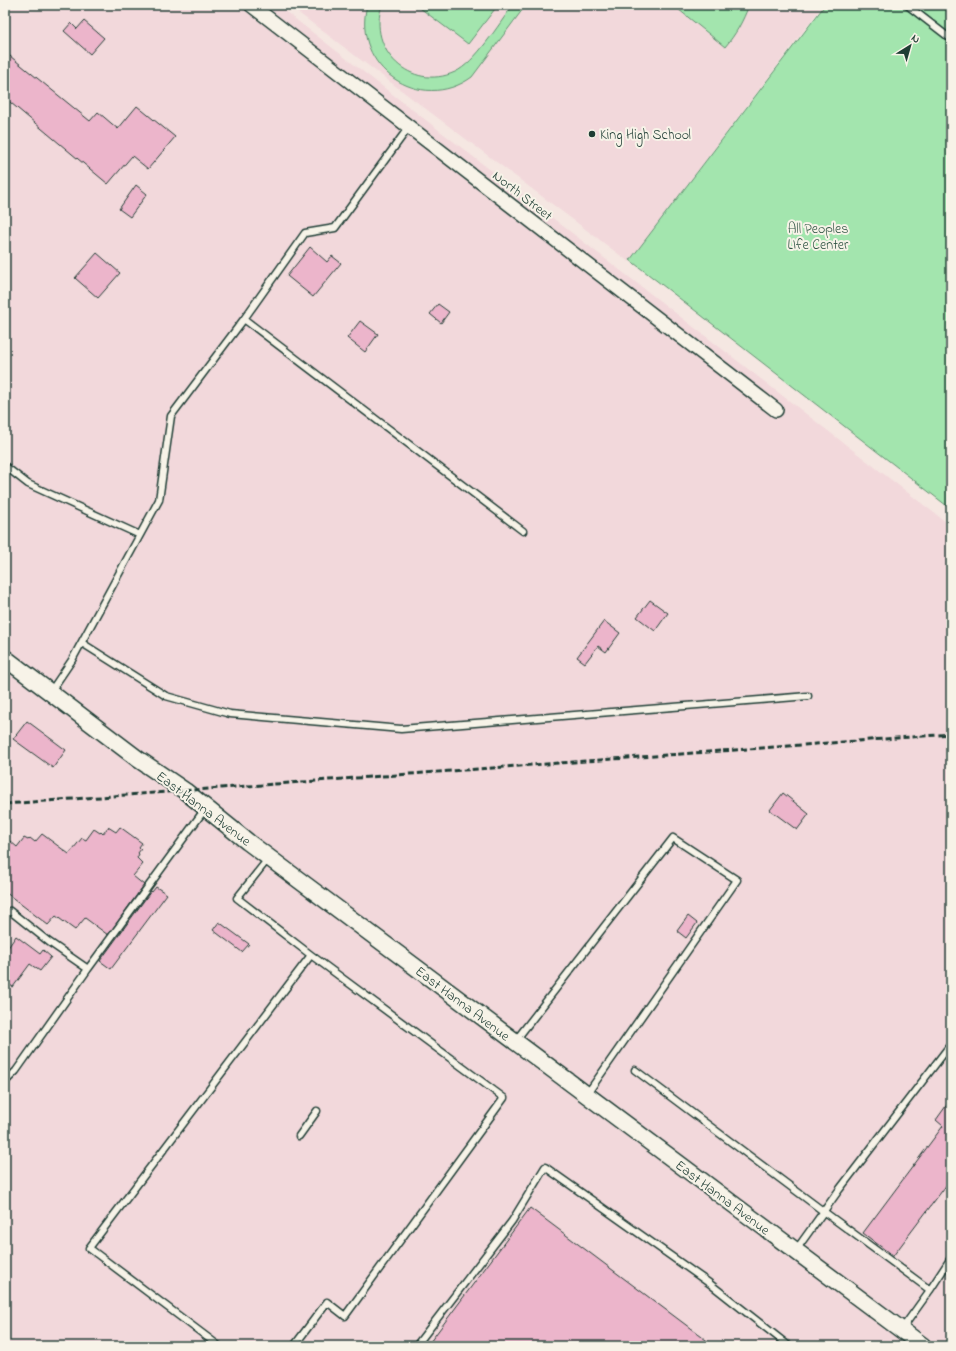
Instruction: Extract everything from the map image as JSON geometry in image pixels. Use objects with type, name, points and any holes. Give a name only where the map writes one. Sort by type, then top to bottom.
[{"type":"street","name":"North Street","points":[[251,5],[776,410]]},
{"type":"street","name":"East Hanna Avenue","points":[[5,658],[138,759],[185,791],[269,857],[923,1346]]},
{"type":"lane","points":[[907,5],[951,39]]},
{"type":"lane","points":[[50,692],[82,643],[160,500],[171,416],[244,319],[305,233],[335,228],[409,127]]},
{"type":"lane","points":[[244,319],[523,531]]},
{"type":"lane","points":[[5,466],[28,484],[140,535]]},
{"type":"lane","points":[[82,643],[166,696],[230,714],[401,728],[808,696]]},
{"type":"lane","points":[[5,1082],[16,1071],[206,807]]},
{"type":"lane","points":[[515,1042],[673,838],[737,880],[586,1095]]},
{"type":"lane","points":[[269,857],[237,898],[311,955],[504,1098],[345,1316],[327,1302],[294,1346]]},
{"type":"lane","points":[[5,916],[10,911],[49,942],[88,969]]},
{"type":"lane","points":[[219,1346],[89,1248],[311,955]]},
{"type":"lane","points":[[795,1251],[823,1211],[951,1044]]},
{"type":"lane","points":[[635,1070],[930,1290]]},
{"type":"lane","points":[[299,1136],[316,1111]]},
{"type":"lane","points":[[416,1346],[512,1221],[545,1167],[709,1283],[789,1346]]},
{"type":"lane","points":[[901,1330],[951,1258]]},
{"type":"shaded area","points":[[5,5],[277,5],[951,526],[951,1346],[5,1346]]},
{"type":"shaded area","name":"King High School","points":[[288,5],[823,5],[629,262]]},
{"type":"green space","points":[[367,5],[382,5],[379,22],[381,37],[387,51],[396,63],[409,71],[423,76],[439,77],[455,72],[471,60],[513,5],[526,5],[472,77],[452,87],[431,90],[412,87],[394,78],[379,65],[369,48],[365,27]]},
{"type":"green space","points":[[416,5],[498,5],[468,44]]},
{"type":"green space","points":[[673,5],[749,5],[739,27],[725,47]]},
{"type":"green space","name":"All Peoples LIfe Center","points":[[825,5],[951,5],[951,509],[630,260]]},
{"type":"building","points":[[84,21],[104,38],[90,54],[64,31],[71,23],[77,29]]},
{"type":"building","points":[[5,52],[90,121],[98,112],[118,129],[137,106],[175,137],[148,169],[132,156],[108,184],[5,98]]},
{"type":"building","points":[[136,185],[147,194],[130,217],[119,209]]},
{"type":"building","points":[[310,247],[327,262],[332,256],[341,263],[313,297],[287,276]]},
{"type":"building","points":[[97,253],[120,273],[98,298],[75,278]]},
{"type":"building","points":[[438,304],[449,312],[441,323],[430,314]]},
{"type":"building","points":[[360,321],[378,334],[365,352],[347,338]]},
{"type":"building","points":[[650,600],[668,613],[655,631],[637,617]]},
{"type":"building","points":[[604,621],[620,633],[606,652],[598,646],[585,663],[577,657]]},
{"type":"building","points":[[27,721],[66,750],[53,768],[13,739]]},
{"type":"building","points":[[783,793],[809,814],[797,830],[770,810]]},
{"type":"building","points":[[108,827],[116,832],[120,827],[142,843],[139,847],[141,849],[137,858],[143,864],[133,876],[144,885],[108,935],[85,918],[75,930],[56,916],[48,925],[5,892],[5,847],[10,841],[17,847],[24,838],[28,840],[30,838],[35,842],[42,834],[69,854],[82,838],[86,840],[94,829],[103,834]]},
{"type":"building","points":[[156,887],[167,894],[111,969],[100,961],[151,891],[152,892]]},
{"type":"building","points":[[688,916],[697,923],[686,938],[677,931]]},
{"type":"building","points":[[219,922],[249,944],[242,952],[213,930]]},
{"type":"building","points":[[16,936],[40,954],[43,950],[51,957],[40,971],[30,964],[13,987],[5,982],[5,952]]},
{"type":"building","points":[[951,1099],[951,1179],[893,1256],[863,1233],[943,1126],[936,1120]]},
{"type":"building","points":[[530,1208],[714,1346],[427,1346]]},
{"type":"railway","points":[[5,804],[951,734]]},
{"type":"place","name":"King High School","points":[[592,134]]}]
